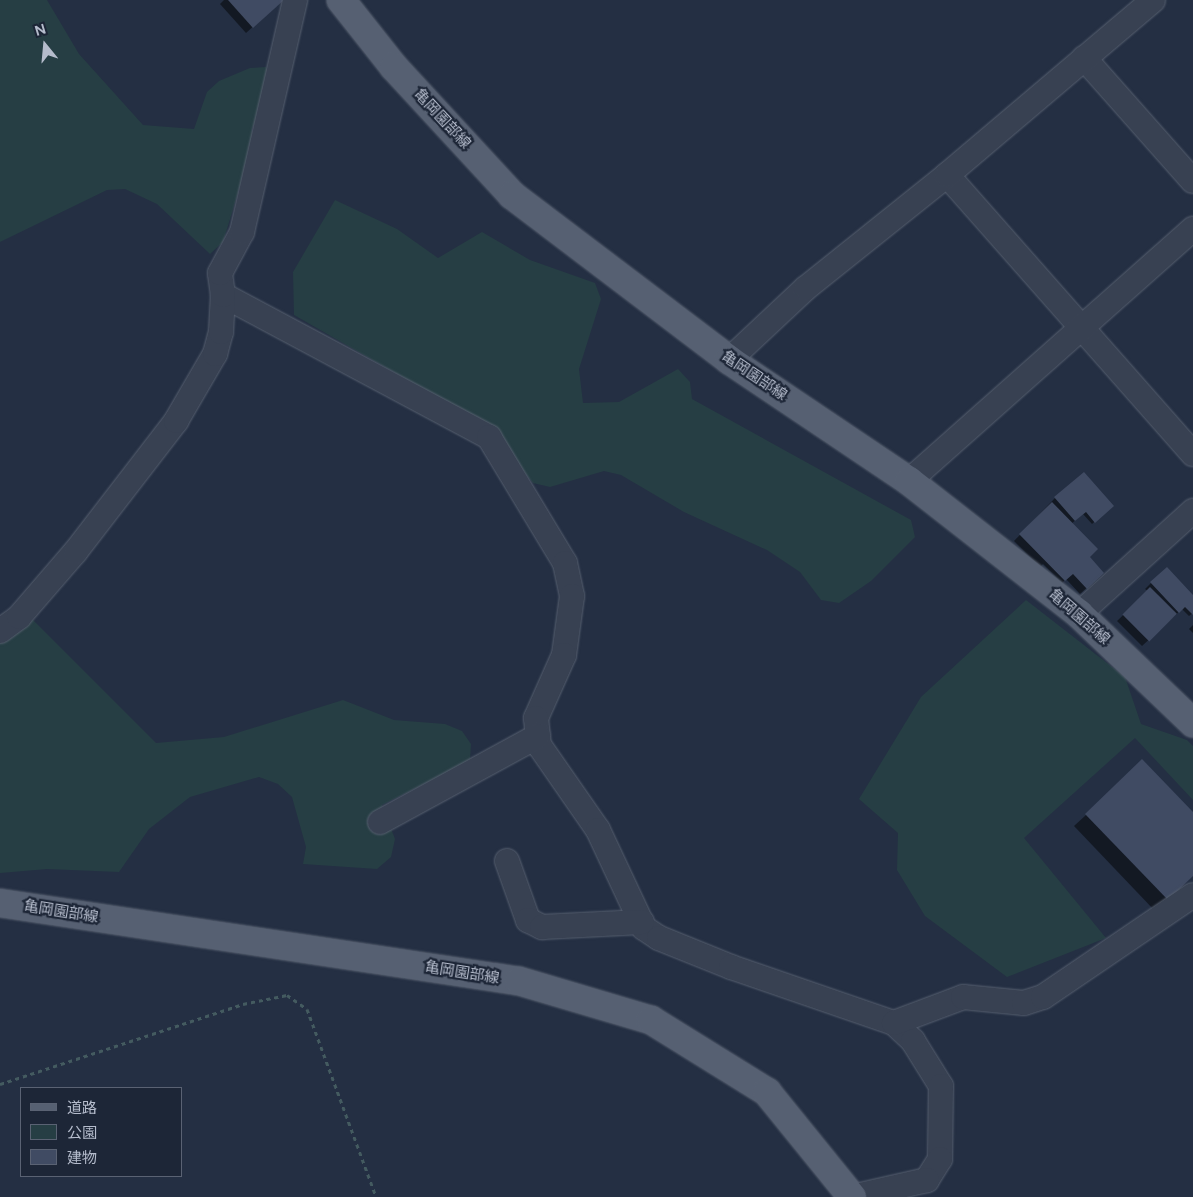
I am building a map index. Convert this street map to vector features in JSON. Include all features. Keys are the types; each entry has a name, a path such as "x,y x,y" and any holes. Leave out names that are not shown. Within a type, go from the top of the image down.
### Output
{"main road":[{"name":"亀岡園部線","path":"341,0 394,67 512,195 729,360 909,481 1078,614 1193,723"},
{"name":"亀岡園部線","path":"0,903 519,981 651,1020 767,1092 852,1197"}],"street":[{"path":"0,631 20,617 76,551 176,421 216,354 221,332 223,295 220,273 242,232 295,0"},
{"path":"729,360 806,288 947,175 1152,0"},
{"path":"1084,58 1193,181"},
{"path":"947,175 1193,454"},
{"path":"909,481 1080,327 1193,229"},
{"path":"223,295 489,437 565,564 572,596 564,655 536,718 539,745 598,830 642,922 659,938 894,1023 913,1042 941,1086 940,1159 927,1180 852,1197"},
{"path":"1078,614 1193,511"},
{"path":"380,822 538,736"},
{"path":"507,861 528,920 542,927 642,922"},
{"path":"894,1023 963,997 1024,1003 1043,996 1193,895"}],"path":[{"path":"0,1084 243,1004 287,995 307,1009 376,1197"}],"green space":[{"path":"0,0 47,0 79,54 143,125 194,129 207,92 219,81 250,68 266,67 273,82 252,129 252,147 223,242 210,254 157,204 125,189 107,190 0,242"},
{"path":"335,200 397,229 438,258 482,232 530,260 595,283 601,299 579,369 583,403 619,402 678,369 690,382 692,399 911,520 915,537 871,581 839,603 821,600 800,572 767,550 684,512 621,475 604,471 550,487 533,483 481,422 294,315 293,272"},
{"path":"1026,600 1125,677 1141,724 1187,740 1193,746 1193,800 1135,738 1024,838 1106,938 1007,977 925,916 897,870 898,833 859,799 921,697"},
{"path":"30,617 156,743 224,737 343,700 394,720 445,724 462,731 471,744 470,761 382,805 395,839 391,857 377,869 303,864 306,847 292,797 278,784 259,777 190,797 149,829 119,872 47,869 0,873 0,639"}],"building":[{"path":"228,0 284,0 253,28"},
{"path":"1084,472 1114,506 1095,523 1086,512 1075,521 1054,497"},
{"path":"1052,502 1098,549 1090,557 1104,573 1087,589 1073,574 1065,581 1019,534"},
{"path":"1167,567 1193,595 1193,615 1185,607 1179,613 1150,582"},
{"path":"1150,587 1177,614 1149,641 1122,615"},
{"path":"1142,759 1193,812 1193,876 1168,900 1085,814"}]}
